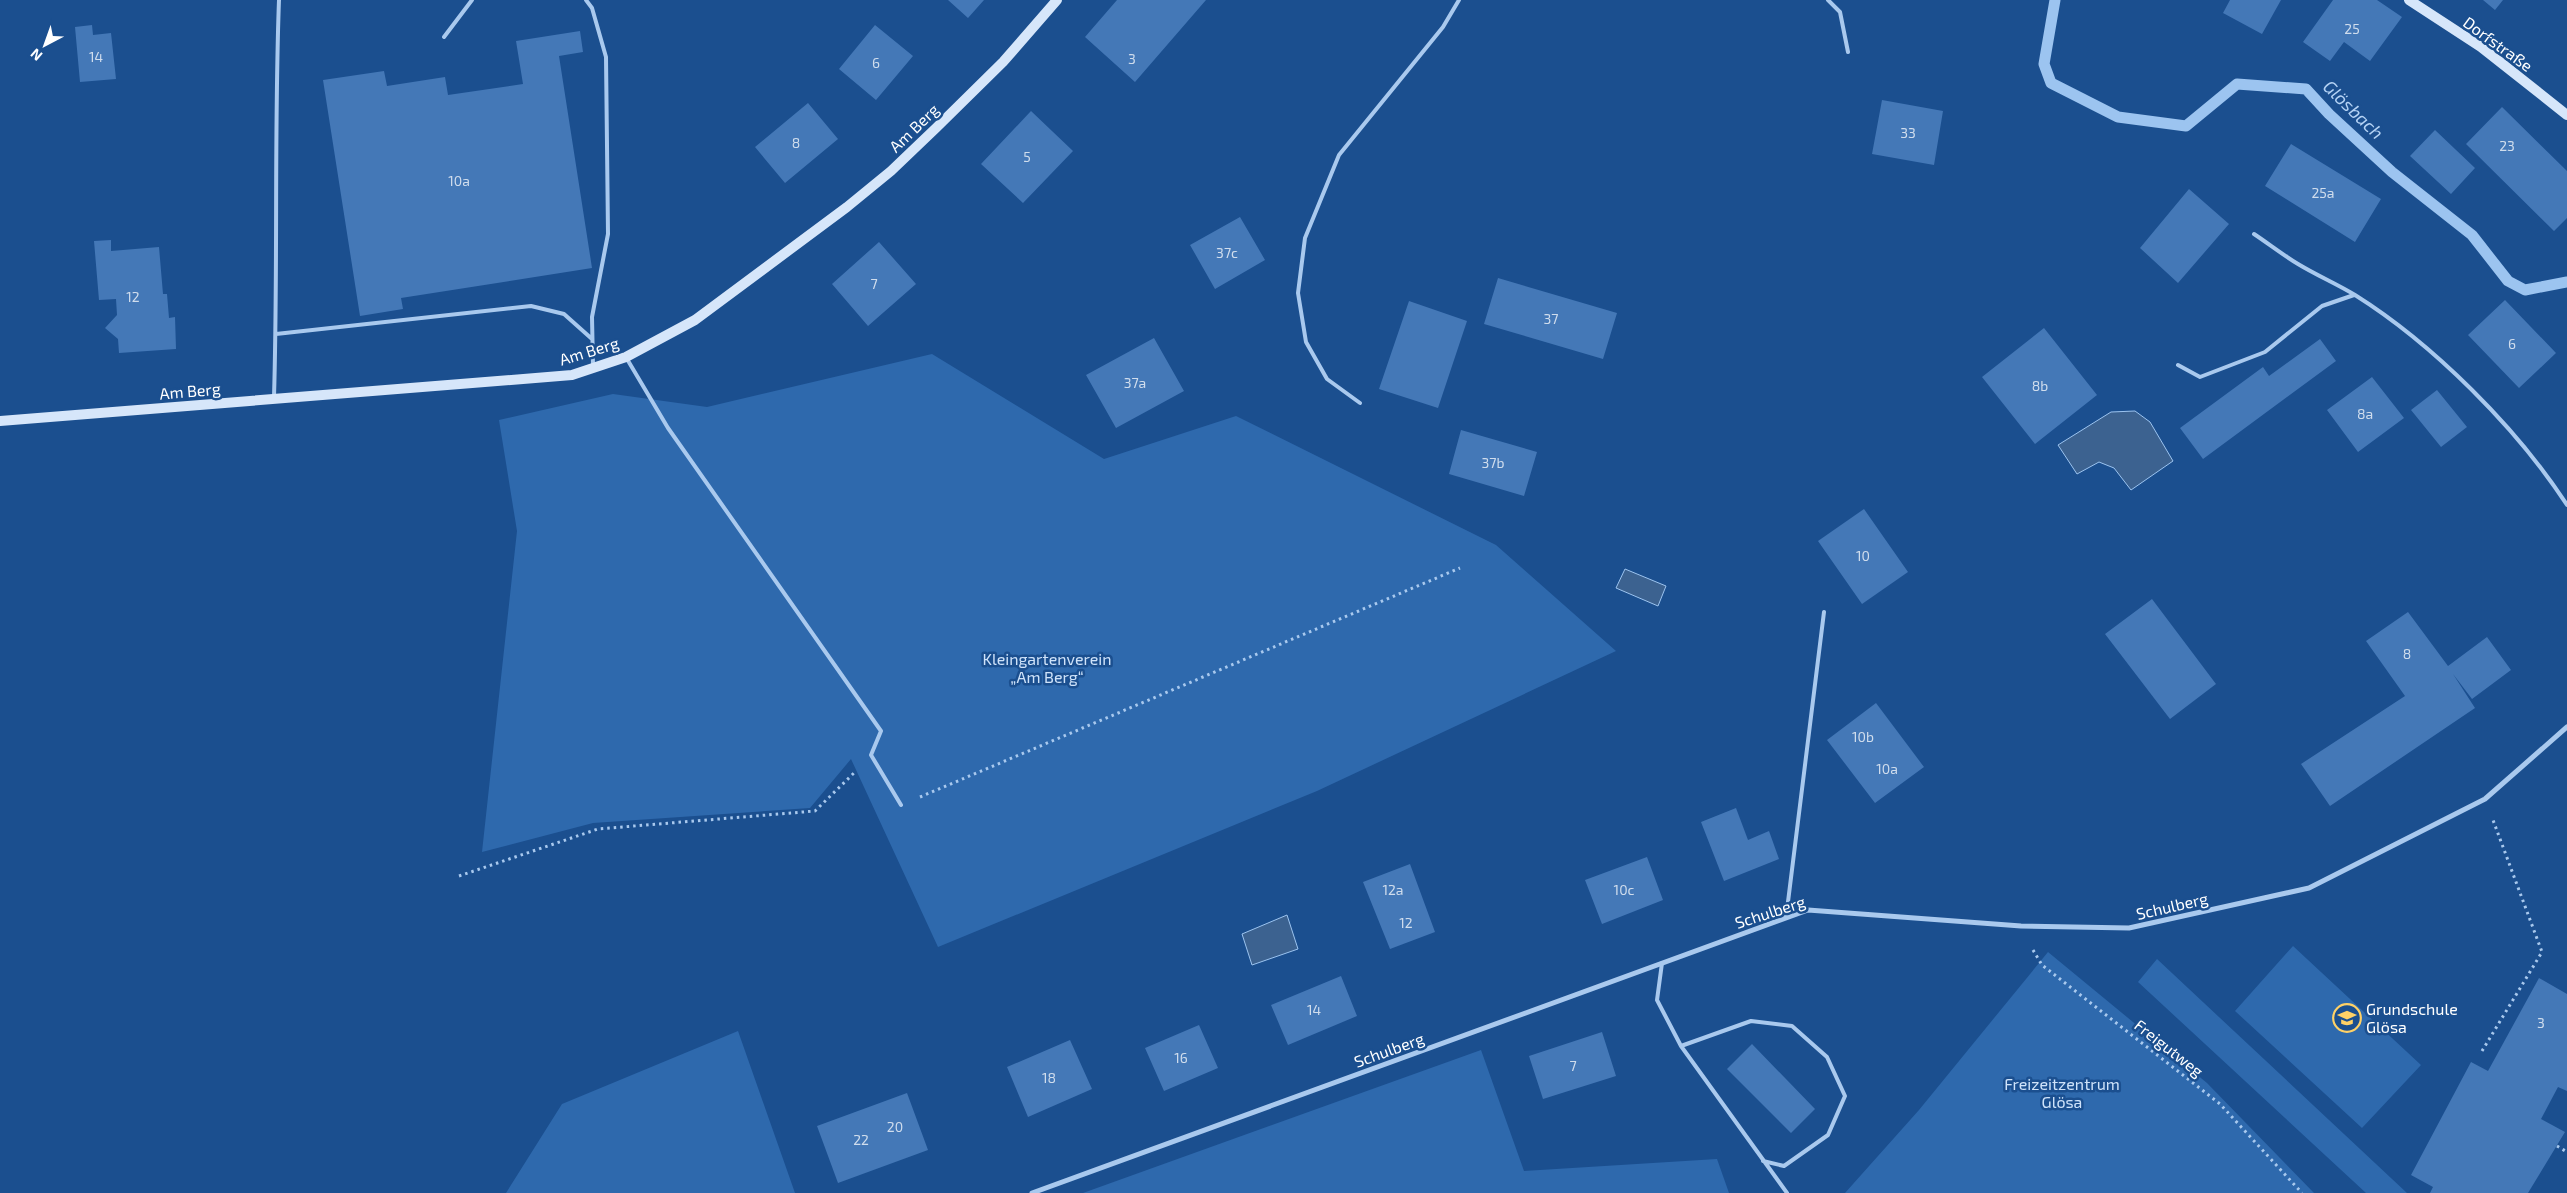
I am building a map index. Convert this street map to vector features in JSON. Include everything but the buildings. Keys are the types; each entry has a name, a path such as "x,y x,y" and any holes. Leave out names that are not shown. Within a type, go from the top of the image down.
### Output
{"street":[{"name":"Am Berg","path":"0,421 572,375 626,357 694,320 760,273 869,189 904,159 1002,62 1057,0"},
{"name":"Dorfstraße","path":"2409,0 2481,48 2567,115"},
{"name":"Schulberg","path":"1032,1193 1808,910 2020,926 2129,928 2309,888 2485,799 2567,727"}],"lane":[{"path":"274,399 279,0"},
{"path":"444,37 472,0"},
{"path":"586,0 592,8 606,57 608,234 592,317 593,368"},
{"path":"1360,403 1327,379 1306,342 1298,293 1305,238 1339,155 1443,27 1459,0"},
{"path":"1828,0 1840,12 1848,52"},
{"path":"2254,234 2297,264 2354,295 2393,322 2467,385 2546,472 2567,505"},
{"path":"2178,365 2200,377 2265,352 2322,306 2354,295"},
{"path":"276,334 531,306 564,314 592,340"},
{"path":"626,357 668,428 881,731 871,755 901,804"},
{"path":"1786,918 1794,871 1824,612"},
{"path":"1662,963 1657,1000 1681,1046 1786,1193"},
{"path":"1681,1046 1751,1021 1792,1026 1828,1057 1845,1096 1828,1135 1784,1166 1763,1161"}],"path":[{"path":"901,804 1460,568"},
{"path":"460,876 598,829 815,811 871,755"},
{"path":"2482,1051 2542,952 2485,799"},
{"name":"Freigutweg","path":"2020,926 2042,966 2220,1104 2302,1193"},
{"path":"2557,1146 2567,1152"}],"green space":[{"name":"Kleingartenverein „Am Berg“","path":"932,354 1104,459 1236,416 1496,545 1616,651 1317,791 938,947 851,759 810,808 593,823 482,852 517,531 499,420 613,394 707,407"},
{"path":"2293,946 2421,1065 2362,1128 2235,1011"},
{"name":"Freizeitzentrum Glösa","path":"2048,952 2207,1083 2314,1193 1845,1193 1919,1110"},
{"path":"2157,959 2407,1193 2366,1193 2138,982"},
{"path":"738,1031 795,1193 506,1193 562,1104"},
{"path":"1481,1050 1524,1171 1717,1159 1729,1193 1083,1193"}],"shaded area":[{"path":"2135,411 2150,422 2173,461 2131,490 2114,468 2099,462 2077,474 2058,445 2111,412"},
{"path":"1625,569 1666,586 1658,606 1616,588"},
{"path":"1287,915 1298,949 1252,965 1242,934"}],"waterway":[{"name":"Glösbach","path":"2055,0 2044,64 2051,83 2118,117 2186,126 2237,84 2306,89 2329,114 2392,172 2472,235 2508,281 2525,290 2567,282"}],"place":[{"name":"Grundschule Glösa","path":"2347,1018"}]}
